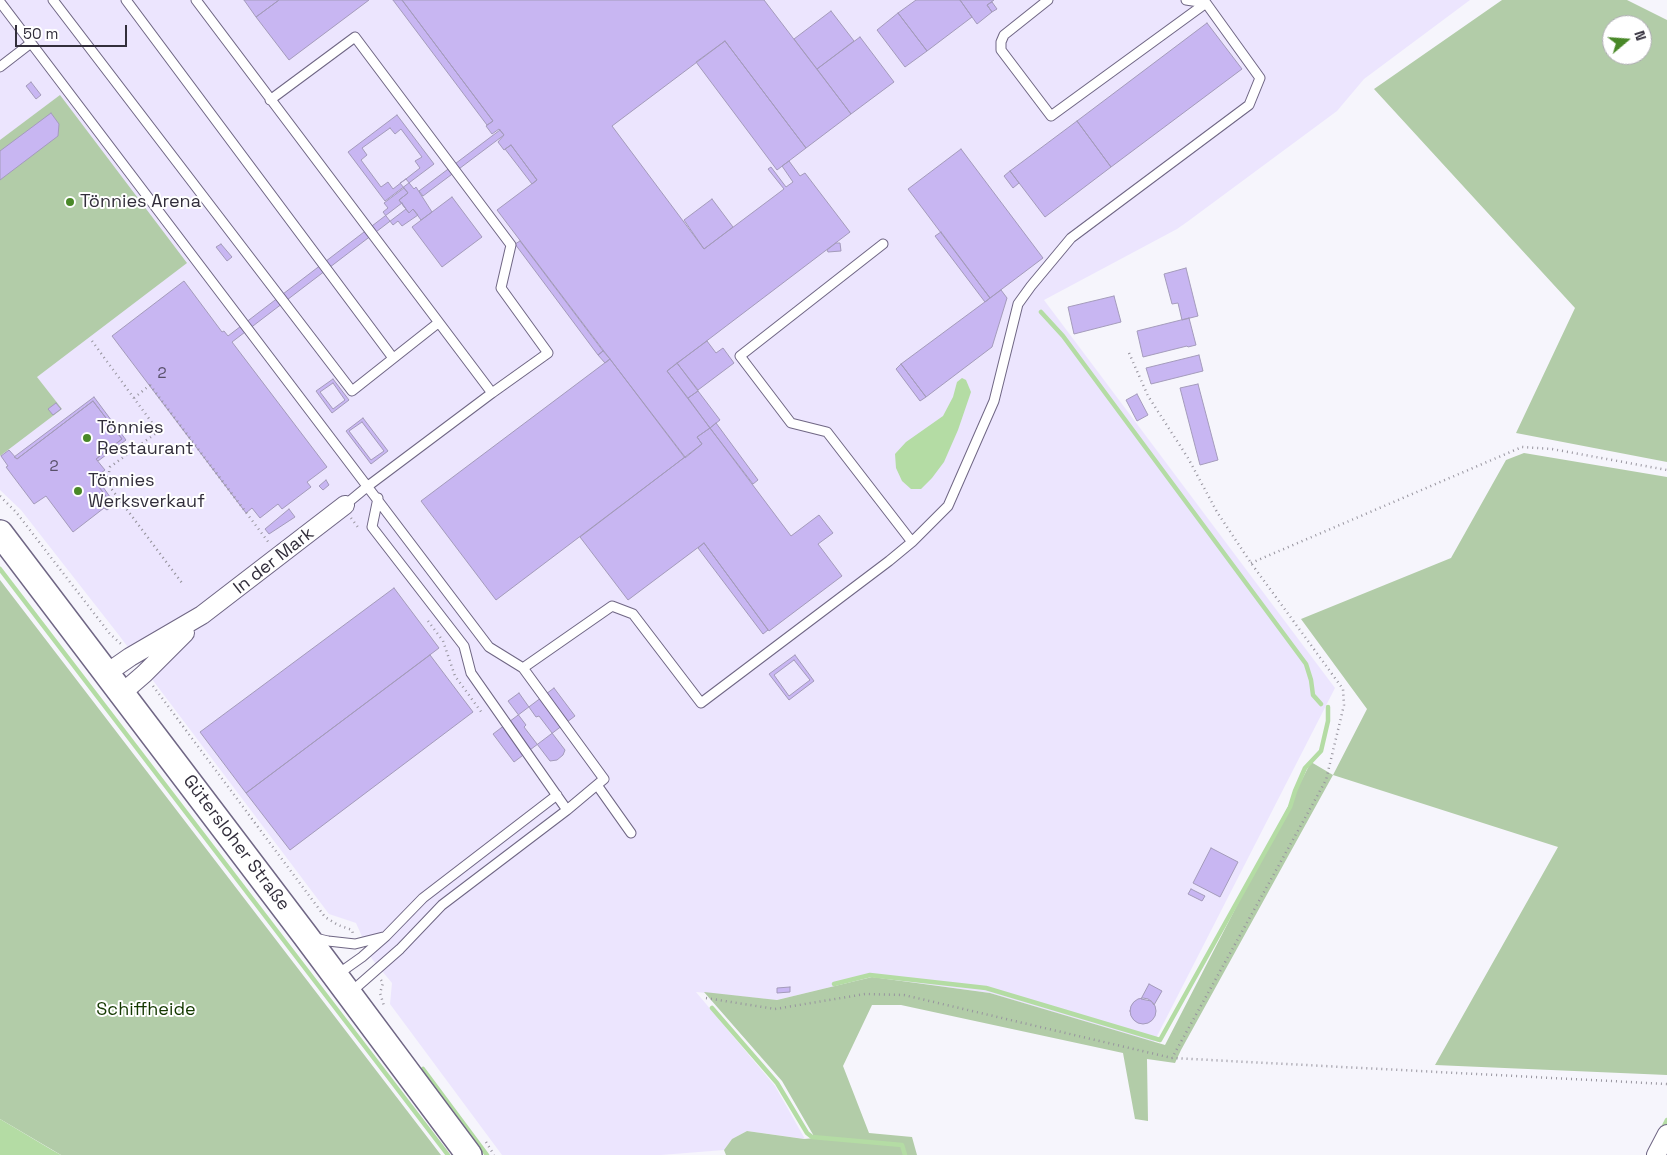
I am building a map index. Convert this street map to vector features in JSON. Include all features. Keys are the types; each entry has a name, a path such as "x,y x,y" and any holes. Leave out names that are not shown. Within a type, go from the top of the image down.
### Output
{"main road":[{"name":"Gütersloher Straße","path":"0,533 305,935 469,1155"}],"street":[{"name":"In der Mark","path":"107,673 130,657 202,615 344,506"},
{"name":"In der Mark","path":"122,693 144,674 202,615"},
{"path":"1656,1155 1667,1134"}],"lane":[{"path":"53,0 352,391 438,323"},
{"path":"126,0 393,358"},
{"path":"196,0 492,393"},
{"path":"1048,0 1004,35 1001,42 1001,50 1051,116 1206,3"},
{"path":"523,668 612,606 633,614 701,703 889,561 912,542 948,506 994,402 1018,304 1031,286 1071,238 1249,105 1260,78 1206,3 1186,0"},
{"path":"0,2 489,646 523,668 601,782 631,833"},
{"path":"270,100 354,37 512,245 501,288 548,352 368,486 344,506"},
{"path":"0,67 31,43"},
{"path":"883,244 740,356 791,423 827,432 912,542"},
{"path":"378,498 372,527 464,646 471,673 567,810"},
{"path":"342,985 400,949 442,905 601,782"},
{"path":"342,985 362,957 386,936 423,898 557,796"},
{"path":"305,935 328,941 355,944 386,936"}],"path":[{"path":"92,341 160,433 110,467 107,483 182,584"},
{"path":"1129,353 1148,396 1188,458 1217,512 1251,564 1343,689 1344,705 1326,780 1172,1058"},
{"path":"134,398 151,385 271,545 265,549"},
{"path":"1251,564 1522,447 1552,450 1667,470"},
{"path":"0,496 16,512 110,634 120,643"},
{"path":"344,506 361,531"},
{"path":"425,617 443,641 455,676 482,713"},
{"path":"157,683 155,689 325,917 338,925 352,930"},
{"path":"706,998 775,1009 865,994 904,995 1172,1058 1667,1084"}],"shaded area":[{"path":"0,0 1470,0 1364,79 1337,111 1187,222 1044,300 1335,688 1154,1042 990,993 872,977 777,1000 696,992 775,1086 805,1139 747,1131 732,1139 724,1150 661,1155 502,1155 390,1004 392,983 372,959 356,923 329,914 118,634 21,510 0,490"},
{"path":"962,378 966,380 971,392 958,430 944,462 921,489 911,489 902,481 896,468 895,454 906,442 943,416 953,397 957,382"},
{"path":"0,1119 52,1150 61,1155 0,1155"}],"green space":[{"path":"1502,0 1627,0 1667,20 1667,462 1516,433 1575,308 1374,89"},
{"name":"Tönnies Arena","path":"60,95 187,263 37,377 62,409 0,456 0,140"},
{"path":"1524,453 1667,477 1667,1075 1435,1065 1558,847 1333,775 1367,709 1301,619 1451,558 1506,460"},
{"name":"Schiffheide","path":"0,580 441,1155 61,1155 0,1119"},
{"path":"1311,762 1333,775 1175,1063 1147,1059 1148,1121 1135,1119 1123,1053 901,1005 872,1005 843,1066 869,1133 912,1137 917,1155 726,1155 724,1150 732,1139 747,1131 804,1139 815,1138 782,1081 704,992 777,1000 872,977 990,993 1165,1045"}],"building":[{"path":"244,0 279,0 256,17"},
{"path":"279,0 369,0 289,60 256,17"},
{"path":"393,0 402,0 493,121 487,125"},
{"path":"402,0 764,0 851,114 806,148 725,41 612,126 704,249 784,189 768,169 771,167 786,187 793,182 782,166 789,161 800,176 805,173 850,232 667,371 710,428 697,437 702,444 685,458 497,210 537,180 511,145 504,150 498,142 504,135 499,129 492,134 486,126 493,121"},
{"path":"916,0 960,0 972,17 927,51 898,13"},
{"path":"960,0 994,0 987,5 992,12 977,24"},
{"path":"992,2 997,9 992,12 987,5"},
{"path":"831,11 854,41 817,69 794,39"},
{"path":"898,13 927,51 905,67 877,30"},
{"path":"1207,23 1242,69 1111,167 1077,121"},
{"path":"860,37 894,82 851,114 817,69"},
{"path":"725,41 806,148 777,170 696,62"},
{"path":"31,82 41,95 36,99 26,86"},
{"path":"51,113 59,124 58,136 0,180 0,151"},
{"path":"397,115 434,164 385,201 348,152"},
{"path":"1077,121 1111,167 1045,217 1010,171"},
{"path":"390,128 395,134 401,129 422,157 415,161 420,168 393,189 388,182 381,187 361,160 367,155 362,148"},
{"path":"500,130 504,135 423,196 419,191"},
{"path":"511,145 537,180 532,184 505,149"},
{"path":"961,149 1043,258 990,298 908,189"},
{"path":"1010,171 1019,183 1013,188 1004,176"},
{"path":"406,179 414,189 416,187 432,212 421,220 413,209 409,213 399,200 408,193 400,183"},
{"path":"404,188 408,193 399,200 409,213 413,209 418,215 402,226 398,221 393,225 383,212 388,208 384,203"},
{"path":"452,197 482,237 442,267 412,227"},
{"path":"712,199 733,227 704,249 684,220"},
{"path":"402,203 406,209 232,342 327,467 307,482 311,487 282,509 278,504 260,518 252,508 246,513 112,336 184,281 222,332 224,331 228,336"},
{"path":"941,232 990,298 985,302 935,236"},
{"path":"520,241 603,351 598,355 515,244"},
{"path":"836,243 840,243 841,251 828,252 827,250"},
{"path":"221,244 232,257 227,261 216,247"},
{"path":"1186,268 1198,316 1182,320 1178,303 1172,304 1164,274"},
{"path":"1001,290 1007,298 992,347 926,397 901,364"},
{"path":"1114,296 1121,322 1074,334 1068,307"},
{"path":"1189,318 1196,345 1143,357 1137,331"},
{"path":"707,341 716,353 723,348 734,363 698,390 677,363"},
{"path":"603,351 610,359 605,363 598,355"},
{"path":"1199,355 1203,371 1151,384 1146,368"},
{"path":"610,359 685,457 496,600 421,501"},
{"path":"677,363 698,391 688,398 667,371"},
{"path":"901,364 926,397 920,401 896,369"},
{"path":"333,379 349,400 332,413 316,391"},
{"path":"333,383 345,400 333,409 320,392"},
{"path":"1198,384 1218,460 1200,465 1180,388"},
{"path":"698,391 720,420 710,428 688,398"},
{"path":"1137,394 1148,415 1137,421 1126,400"},
{"path":"94,397 126,440 98,461 96,459 122,439 93,401 17,459 14,457"},
{"path":"93,401 122,439 96,459 105,470 93,479 111,503 105,508 107,510 104,508 73,532 46,496 34,504 6,467 8,466 1,456 9,450 17,459"},
{"path":"56,403 61,409 53,415 48,409"},
{"path":"363,418 388,451 371,464 346,431"},
{"path":"362,422 384,451 371,460 349,431"},
{"path":"716,423 758,480 753,484 710,428"},
{"path":"710,428 791,536 819,515 833,533 818,544 842,576 769,631 704,543 628,600 580,537 702,444 697,437"},
{"path":"96,477 115,504 107,510 105,508 111,503 93,479"},
{"path":"326,480 329,485 323,490 319,486"},
{"path":"289,509 295,517 269,534 265,529"},
{"path":"704,543 768,630 763,634 698,548"},
{"path":"394,588 439,648 246,793 200,732"},
{"path":"430,655 473,712 290,850 246,793"},
{"path":"795,655 814,681 789,700 769,674"},
{"path":"794,660 810,680 789,696 774,675"},
{"path":"554,688 575,716 514,762 493,734"},
{"path":"519,693 536,717 539,716 565,750 563,755 557,760 550,761 524,727 526,725 508,701"},
{"path":"1211,848 1238,862 1220,897 1193,883"},
{"path":"1191,889 1205,896 1202,901 1188,894"},
{"path":"1149,984 1162,991 1154,1005 1151,1001 1141,999"},
{"path":"790,987 790,992 777,993 777,988"},
{"path":"1143,998 1152,1002 1156,1011 1152,1020 1143,1024 1134,1020 1130,1011 1134,1002"}],"waterway":[{"path":"1041,312 1063,336 1306,664 1313,695 1321,704"},
{"path":"0,569 448,1155"},
{"path":"834,984 870,975 986,988 1160,1040 1290,807 1305,768 1321,751 1328,721 1328,707"},
{"path":"712,1008 777,1083 807,1133 812,1137 902,1145 905,1155"},
{"path":"423,1069 487,1155"},
{"path":"1662,1130 1667,1120"}],"place":[{"name":"Tönnies Arena","path":"70,202"},
{"name":"Tönnies Restaurant","path":"87,438"},
{"name":"Tönnies Werksverkauf","path":"78,491"}]}
